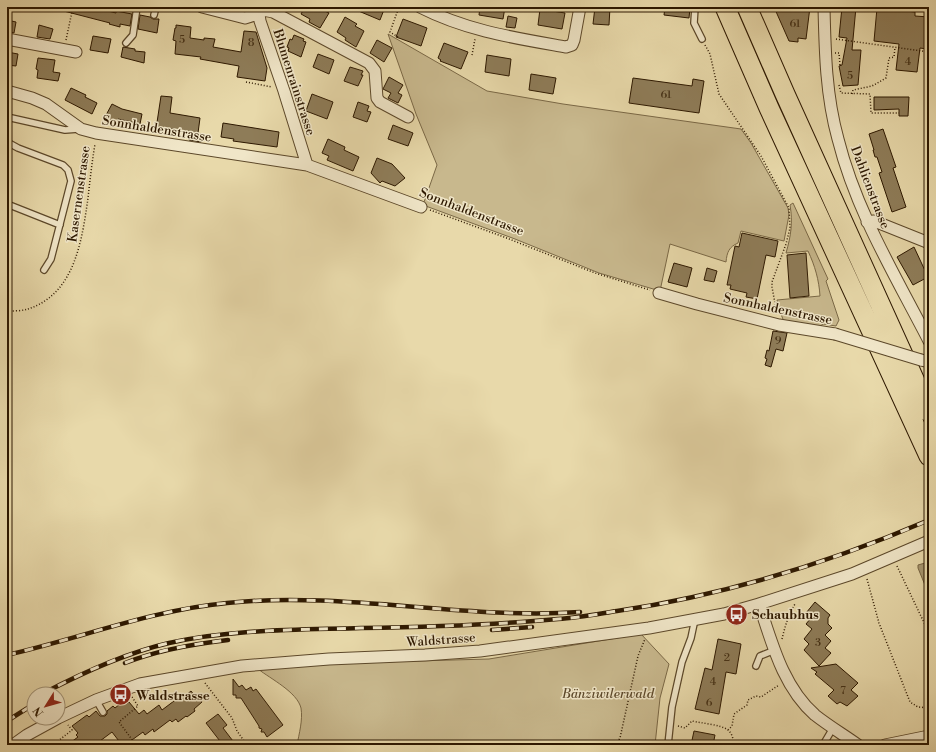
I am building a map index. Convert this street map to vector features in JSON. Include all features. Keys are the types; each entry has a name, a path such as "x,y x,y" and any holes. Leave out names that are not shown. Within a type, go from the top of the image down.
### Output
{"highway":[{"path":"727,12 769,108 929,456"},
{"path":"749,12 784,94 929,412"}],"street":[{"path":"202,7 245,18 258,10 273,12 370,63 375,71 377,98 380,102 408,117"},
{"path":"420,7 442,18 477,29 500,35 566,47 572,45 574,40 580,7"},
{"name":"Dahlienstrasse","path":"824,7 828,93 837,139 848,176 867,222 929,341"},
{"name":"Blumenrainstrasse","path":"258,10 307,165"},
{"path":"7,39 76,52"},
{"name":"Sonnhaldenstrasse","path":"7,91 32,98 46,104 81,129 96,133 307,165 421,207"},
{"path":"867,222 874,221 929,243"},
{"name":"Sonnhaldenstrasse","path":"659,293 695,304 779,325 834,334 925,361"},
{"path":"858,745 815,715 801,700 787,680 778,647 759,604 852,574 929,541"},
{"name":"Waldstrasse","path":"66,714 96,700 140,684 242,666 329,659 480,651 649,628 724,614 759,604"},
{"name":"Waldstrasse","path":"13,745 43,726"},
{"path":"885,745 929,736"}],"lane":[{"path":"126,43 133,35 137,7"},
{"path":"154,15 156,7"},
{"path":"696,7 694,23 702,39"},
{"path":"7,117 65,130 81,129"},
{"path":"7,142 18,148 63,165 68,170 71,181 51,259 44,270"},
{"path":"7,204 60,226"},
{"path":"668,745 672,707 682,662 691,638 695,619"},
{"path":"756,666 760,656 778,647"},
{"path":"96,700 103,712"},
{"path":"823,745 833,728"}],"path":[{"path":"64,50 74,7"},
{"path":"398,36 390,32 399,7"},
{"path":"472,55 477,29"},
{"path":"825,37 929,52"},
{"path":"702,39 710,54 719,94 761,156 790,208 789,234 772,282 779,325"},
{"path":"852,94 853,90 872,86 886,78 889,58 894,57 895,47"},
{"path":"825,54 838,53 840,65"},
{"path":"838,80 841,93 870,94 871,113 899,113"},
{"path":"246,82 278,88 283,87"},
{"name":"Kasernenstrasse","path":"7,312 27,310 44,302 56,292 69,275 79,251 83,231 96,133"},
{"name":"Sonnhaldenstrasse","path":"421,207 504,237 594,274 659,293"},
{"path":"895,562 929,632"},
{"path":"866,573 879,623 892,660 910,702 918,707 929,708"},
{"path":"778,647 789,615 798,600"},
{"path":"616,745 620,738 638,656 649,628"},
{"path":"205,682 232,718 237,731 247,745"},
{"path":"728,730 732,726 734,714 747,705 748,700 756,696 761,696 782,683"},
{"path":"129,688 138,706 119,722 136,745"},
{"path":"670,724 684,728 692,722 724,728 728,730 733,740 733,745"},
{"path":"53,745 72,730 68,725"}],"green space":[{"path":"388,34 487,91 563,104 741,129 751,143 788,208 789,215 784,241 741,231 738,243 732,246 729,250 726,262 670,244 660,291 599,273 515,239 423,205 437,165 416,114"},
{"path":"793,203 828,279 826,281 839,320 836,326 823,324 819,327 784,322 781,314 777,300 820,296 819,284 813,262 808,251 786,253 791,229 790,205"},
{"name":"Bänziwilerwald","path":"641,634 669,664 660,698 655,745 297,745 302,717 299,702 283,686 258,669 305,664 489,659"}],"shaded area":[{"path":"925,563 929,565 929,595 918,568 918,565"}],"building":[{"path":"56,7 100,7 100,9 116,13 116,11 132,14 130,26 120,24 120,27 56,9"},
{"path":"305,7 317,7 329,13 320,28 309,22 310,19 301,14"},
{"path":"349,7 385,7 380,20"},
{"path":"480,7 505,7 503,19 479,15"},
{"path":"595,7 610,7 609,25 593,24"},
{"path":"665,7 690,8 689,18 664,15"},
{"path":"774,7 810,7 806,39 798,38 798,42 789,41"},
{"path":"842,7 856,7 852,50 861,50 858,85 843,86 839,66 842,65 847,38 839,37"},
{"path":"877,8 915,12 915,16 929,17 927,49 920,48 917,72 896,70 899,44 874,41"},
{"path":"540,9 565,13 562,29 538,25"},
{"path":"140,15 153,19 159,19 157,33 138,29"},
{"path":"508,16 517,18 515,28 506,27"},
{"path":"345,17 357,24 355,26 364,31 356,47 345,40 346,38 337,32"},
{"path":"403,19 427,28 421,46 396,37"},
{"path":"7,20 16,22 14,33 7,31"},
{"path":"39,25 53,29 50,39 37,37"},
{"path":"176,25 191,27 190,38 204,40 204,38 215,39 213,47 241,52 244,31 256,32 267,68 265,81 237,77 239,66 200,59 201,57 175,54 176,41 173,40"},
{"path":"294,35 304,39 303,41 306,42 301,57 288,51 289,48 287,47 290,39 292,40"},
{"path":"93,36 111,39 108,53 90,50"},
{"path":"377,40 392,48 384,62 370,53"},
{"path":"444,43 468,52 461,69 440,61 441,60 438,58"},
{"path":"123,47 135,49 135,51 145,52 144,63 121,57"},
{"path":"7,52 18,54 16,66 7,65"},
{"path":"318,54 334,60 329,74 313,67"},
{"path":"487,55 511,59 509,76 485,72"},
{"path":"38,58 55,60 53,72 60,73 58,81 37,78 38,70 36,69"},
{"path":"350,67 363,71 361,75 363,75 358,86 344,81"},
{"path":"531,74 556,78 553,94 529,90"},
{"path":"389,77 403,85 398,93 402,95 398,103 388,98 391,93 383,89"},
{"path":"633,78 692,86 693,79 704,81 699,113 629,103"},
{"path":"71,88 86,95 85,97 97,103 92,114 65,100"},
{"path":"312,94 333,102 327,119 306,111"},
{"path":"161,96 172,97 170,113 200,118 198,133 202,134 201,142 189,140 190,132 167,128 167,130 156,129"},
{"path":"874,97 909,97 908,116 899,116 899,109 874,110"},
{"path":"358,102 369,106 367,111 371,112 367,122 353,117"},
{"path":"112,104 122,109 142,114 140,124 118,119 116,122 105,117"},
{"path":"223,123 279,132 277,147 233,141 234,139 221,137"},
{"path":"393,125 413,133 408,146 388,139"},
{"path":"883,129 896,167 893,168 906,207 892,212 879,173 882,172 877,157 875,157 869,134"},
{"path":"328,139 345,147 344,150 359,157 353,171 327,160 329,156 322,153"},
{"path":"377,158 392,164 405,178 395,186 382,181 380,183 371,173"},
{"path":"742,233 778,241 775,257 766,255 757,299 746,297 747,293 730,289 731,285 727,285 735,246 739,247"},
{"path":"914,247 928,277 913,285 897,257"},
{"path":"806,253 809,296 790,298 787,255"},
{"path":"674,263 692,268 687,287 668,282"},
{"path":"707,268 717,271 714,282 704,280"},
{"path":"773,331 787,333 783,351 776,349 771,367 765,365 767,359 765,358 767,350 769,351"},
{"path":"815,602 830,615 828,618 828,624 832,628 825,635 831,641 825,648 831,653 819,666 804,650 809,644 804,639 812,629 806,624 811,618 806,613"},
{"path":"718,639 741,644 736,674 726,672 719,714 695,709 705,668 712,670"},
{"path":"836,664 858,683 851,690 858,696 847,706 840,702 837,704 828,696 834,690 815,674 817,672 811,668"},
{"path":"233,679 239,687 242,685 246,690 251,687 253,691 256,689 283,725 267,737 264,732 261,732 262,729 259,728 241,698 236,698 236,695 233,695"},
{"path":"191,691 202,702 194,709 195,711 178,722 176,719 172,722 170,720 154,732 153,729 145,735 143,732 125,745 122,745 112,732 97,745 67,745 78,737 76,735 78,733 72,726 87,715 89,717 96,711 100,716 105,716 107,711 113,706 115,708 120,704 121,705 125,702 126,704 129,702 139,714 144,710 147,714 159,705 162,710 178,698 180,700"},
{"path":"218,714 227,725 223,728 236,745 223,745 206,723"},
{"path":"694,731 715,735 713,745 691,745"}],"railway":[{"path":"59,686 88,671 136,652 193,638 265,631 435,626 534,621 580,617 657,604 737,587 776,576 853,550 929,520"},
{"path":"7,655 144,618 227,603 271,600 315,600 492,612 580,612"},
{"path":"492,630 532,627"},
{"path":"125,663 150,654 176,648 228,640"},
{"path":"7,721 26,709"}],"place":[{"name":"Schaubhus","path":"737,614"},
{"name":"Waldstrasse","path":"121,695"}]}
